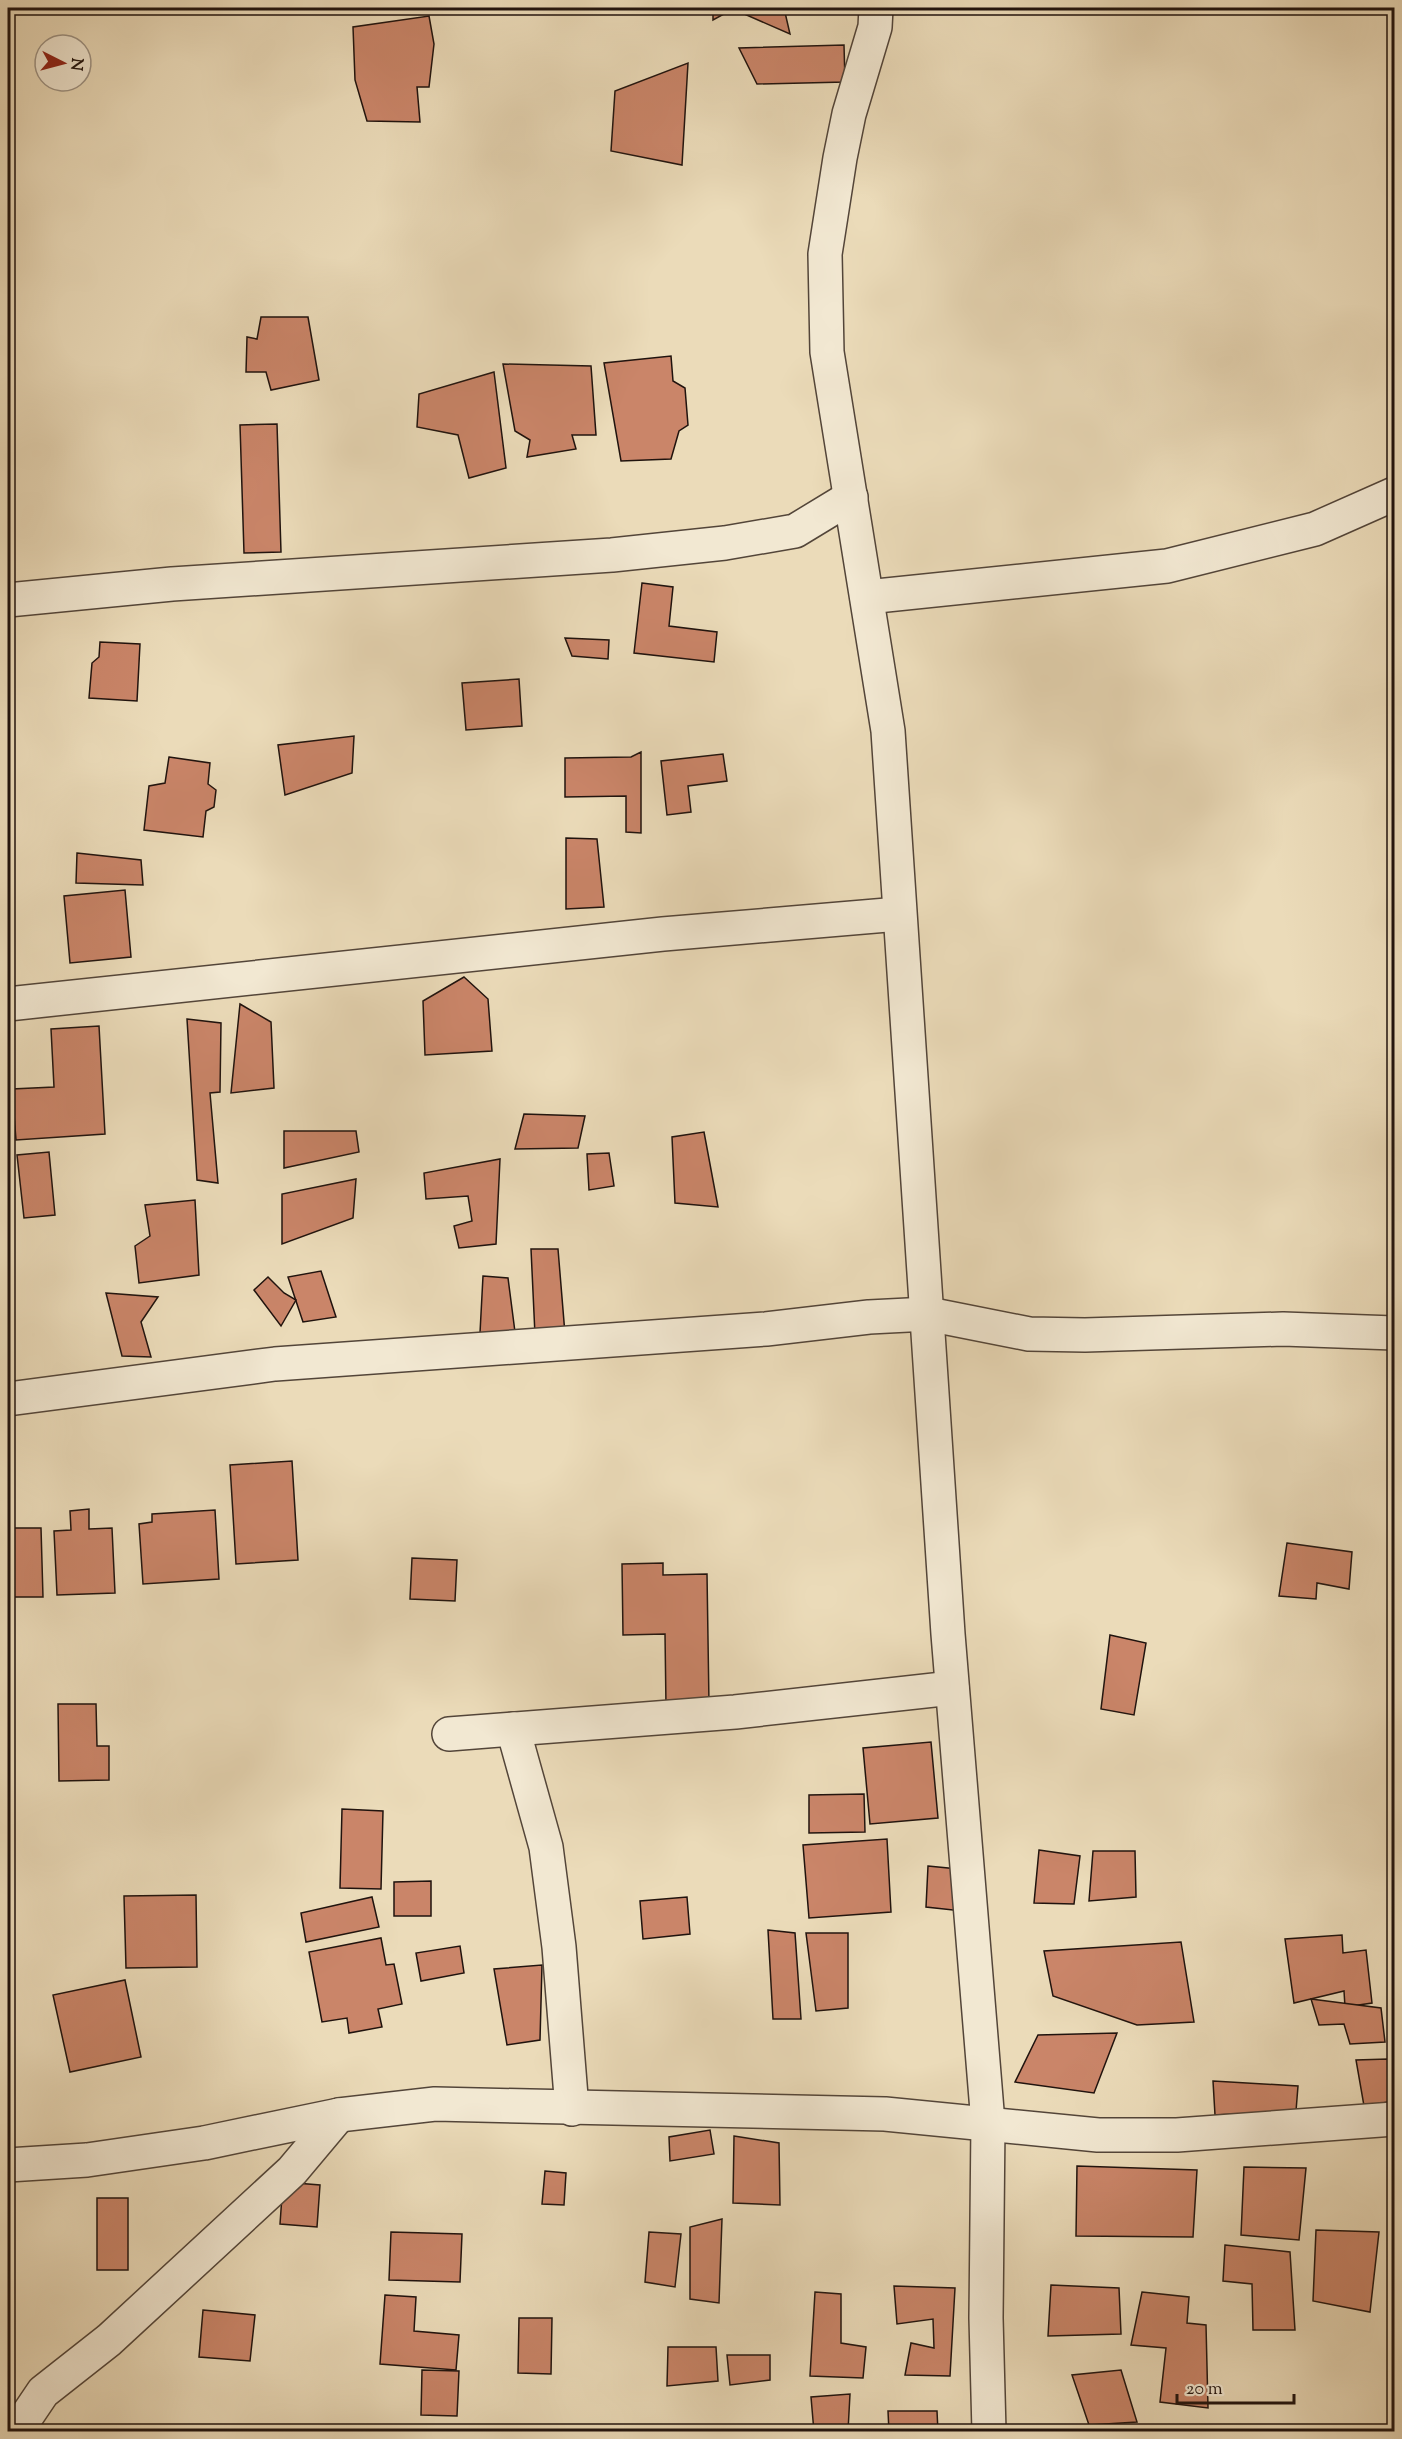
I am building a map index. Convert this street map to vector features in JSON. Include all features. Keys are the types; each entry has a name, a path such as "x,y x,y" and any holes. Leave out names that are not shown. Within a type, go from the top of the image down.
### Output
{"street":[{"path":"876,8 875,27 849,114 825,254 827,352 888,731 952,1688 988,2123 986,2318 988,2432"},
{"path":"867,597 1032,582 1167,566 1315,530 1395,494"},
{"path":"8,600 172,584 612,555 725,543 795,531 851,497"},
{"path":"8,1004 663,934 899,914"},
{"path":"8,1399 275,1364 766,1329 869,1317 928,1314 1029,1334 1085,1335 1283,1329 1395,1333"},
{"path":"449,1734 735,1712 952,1688"},
{"path":"513,1729 546,1847 559,1947 572,2109"},
{"path":"8,2165 87,2160 192,2145 339,2115 435,2104 572,2109 885,2114 1098,2136 1177,2136 1395,2119"},
{"path":"16,2432 43,2392 109,2340 292,2171 339,2115"}],"building":[{"path":"713,8 784,8 790,34 733,9 713,20"},
{"path":"429,16 434,44 429,87 417,87 420,122 367,121 355,80 353,27"},
{"path":"844,45 845,82 757,84 739,48"},
{"path":"688,63 682,165 611,151 615,91"},
{"path":"261,317 308,317 319,380 271,390 266,372 246,372 247,337 257,339"},
{"path":"671,356 673,381 685,388 688,425 679,431 671,459 621,461 604,363"},
{"path":"503,364 591,366 596,435 572,435 576,449 527,457 530,440 515,431"},
{"path":"494,372 506,468 469,478 458,435 417,427 419,394"},
{"path":"277,424 281,552 244,553 240,425"},
{"path":"642,583 673,587 669,626 717,632 714,662 634,653"},
{"path":"565,638 609,640 608,659 572,656"},
{"path":"100,642 140,644 137,701 89,698 92,663 99,657"},
{"path":"519,679 522,726 466,730 462,683"},
{"path":"354,736 352,773 285,795 278,745"},
{"path":"641,752 641,833 626,832 626,796 565,797 565,758 631,757"},
{"path":"723,754 727,781 688,786 691,812 667,815 661,761"},
{"path":"169,757 210,763 208,784 216,790 214,807 206,811 203,837 144,830 149,786 165,783"},
{"path":"566,838 597,839 604,907 566,909"},
{"path":"77,853 141,860 143,885 76,883"},
{"path":"125,890 131,957 70,963 64,896"},
{"path":"464,977 488,999 492,1051 425,1055 423,1001"},
{"path":"240,1004 271,1022 274,1088 231,1093"},
{"path":"187,1019 221,1023 220,1092 210,1093 218,1183 197,1180"},
{"path":"99,1026 105,1134 16,1140 12,1089 54,1087 51,1029"},
{"path":"524,1114 585,1116 578,1148 515,1149"},
{"path":"284,1131 356,1131 359,1152 284,1168"},
{"path":"704,1132 718,1207 675,1203 672,1137"},
{"path":"49,1152 55,1215 24,1218 17,1155"},
{"path":"609,1153 614,1186 589,1190 587,1154"},
{"path":"500,1159 496,1244 459,1248 454,1226 472,1221 468,1196 426,1199 424,1173"},
{"path":"356,1179 353,1218 282,1244 282,1194"},
{"path":"195,1200 199,1275 139,1283 135,1246 150,1236 145,1205"},
{"path":"531,1249 558,1249 565,1334 535,1335"},
{"path":"321,1271 336,1317 303,1322 288,1277"},
{"path":"483,1276 508,1278 515,1332 480,1333"},
{"path":"268,1277 284,1293 296,1300 281,1326 254,1290"},
{"path":"106,1293 158,1297 141,1322 151,1357 122,1356"},
{"path":"292,1461 298,1560 236,1564 230,1465"},
{"path":"89,1509 89,1529 112,1528 115,1593 57,1595 54,1531 71,1530 70,1511"},
{"path":"215,1510 219,1579 143,1584 139,1524 152,1522 152,1514"},
{"path":"8,1528 41,1528 43,1597 8,1597"},
{"path":"1287,1543 1352,1552 1349,1589 1317,1583 1316,1599 1279,1596"},
{"path":"412,1558 457,1560 455,1601 410,1599"},
{"path":"663,1563 663,1575 707,1574 709,1704 666,1706 665,1634 623,1635 622,1564"},
{"path":"1110,1635 1146,1643 1134,1715 1101,1709"},
{"path":"58,1704 96,1704 97,1746 109,1746 109,1780 59,1781"},
{"path":"931,1742 938,1818 870,1824 863,1748"},
{"path":"864,1794 865,1832 809,1833 809,1795"},
{"path":"342,1809 383,1811 381,1889 340,1888"},
{"path":"887,1839 891,1912 809,1918 803,1845"},
{"path":"1039,1850 1080,1856 1074,1904 1034,1903"},
{"path":"1093,1851 1135,1851 1136,1897 1089,1901"},
{"path":"928,1866 958,1869 962,1911 926,1907"},
{"path":"431,1881 431,1916 394,1916 394,1882"},
{"path":"196,1895 197,1967 126,1968 124,1896"},
{"path":"372,1897 379,1927 306,1942 301,1913"},
{"path":"687,1897 690,1934 643,1939 640,1901"},
{"path":"768,1930 795,1933 801,2019 773,2019"},
{"path":"806,1933 848,1933 848,2008 816,2011"},
{"path":"1342,1935 1343,1953 1366,1950 1372,2003 1345,2007 1344,1991 1294,2003 1285,1939"},
{"path":"381,1938 386,1965 394,1964 402,2004 378,2009 382,2027 349,2033 347,2018 322,2022 309,1952"},
{"path":"1181,1942 1194,2022 1137,2025 1053,1996 1044,1951"},
{"path":"460,1946 464,1973 421,1981 416,1953"},
{"path":"542,1965 540,2040 507,2045 494,1969"},
{"path":"125,1980 141,2057 70,2072 53,1995"},
{"path":"1311,1999 1381,2008 1385,2042 1350,2044 1344,2024 1319,2025"},
{"path":"1117,2033 1094,2093 1015,2082 1038,2035"},
{"path":"1388,2059 1394,2101 1364,2106 1356,2060"},
{"path":"1213,2081 1298,2086 1296,2111 1215,2115"},
{"path":"710,2130 714,2154 670,2161 669,2137"},
{"path":"734,2136 779,2143 780,2205 733,2203"},
{"path":"1077,2166 1197,2170 1193,2237 1076,2236"},
{"path":"1244,2167 1306,2168 1299,2240 1241,2235"},
{"path":"545,2171 566,2173 564,2205 542,2204"},
{"path":"283,2182 320,2185 317,2227 280,2224"},
{"path":"97,2198 128,2198 128,2270 97,2270"},
{"path":"722,2219 719,2303 690,2299 690,2227"},
{"path":"1316,2230 1379,2232 1370,2312 1313,2301"},
{"path":"391,2232 462,2234 460,2282 389,2280"},
{"path":"649,2232 681,2234 675,2287 645,2282"},
{"path":"1225,2245 1290,2252 1295,2330 1253,2330 1252,2284 1223,2281"},
{"path":"1051,2285 1119,2288 1121,2334 1048,2336"},
{"path":"894,2286 955,2288 950,2376 905,2375 911,2343 934,2348 933,2319 897,2324"},
{"path":"815,2292 841,2294 841,2343 866,2347 863,2378 810,2376"},
{"path":"1142,2292 1189,2297 1187,2323 1206,2325 1208,2408 1160,2402 1166,2348 1131,2345"},
{"path":"385,2295 416,2297 414,2331 459,2335 456,2370 380,2364"},
{"path":"203,2310 255,2315 250,2361 199,2357"},
{"path":"519,2318 552,2318 551,2374 518,2373"},
{"path":"668,2347 716,2347 718,2381 667,2386"},
{"path":"727,2355 770,2355 770,2380 730,2385"},
{"path":"422,2370 459,2371 457,2416 421,2415"},
{"path":"1121,2370 1137,2422 1089,2425 1072,2375"},
{"path":"850,2394 848,2431 814,2432 811,2397"},
{"path":"888,2411 937,2411 938,2432 889,2432"}]}
